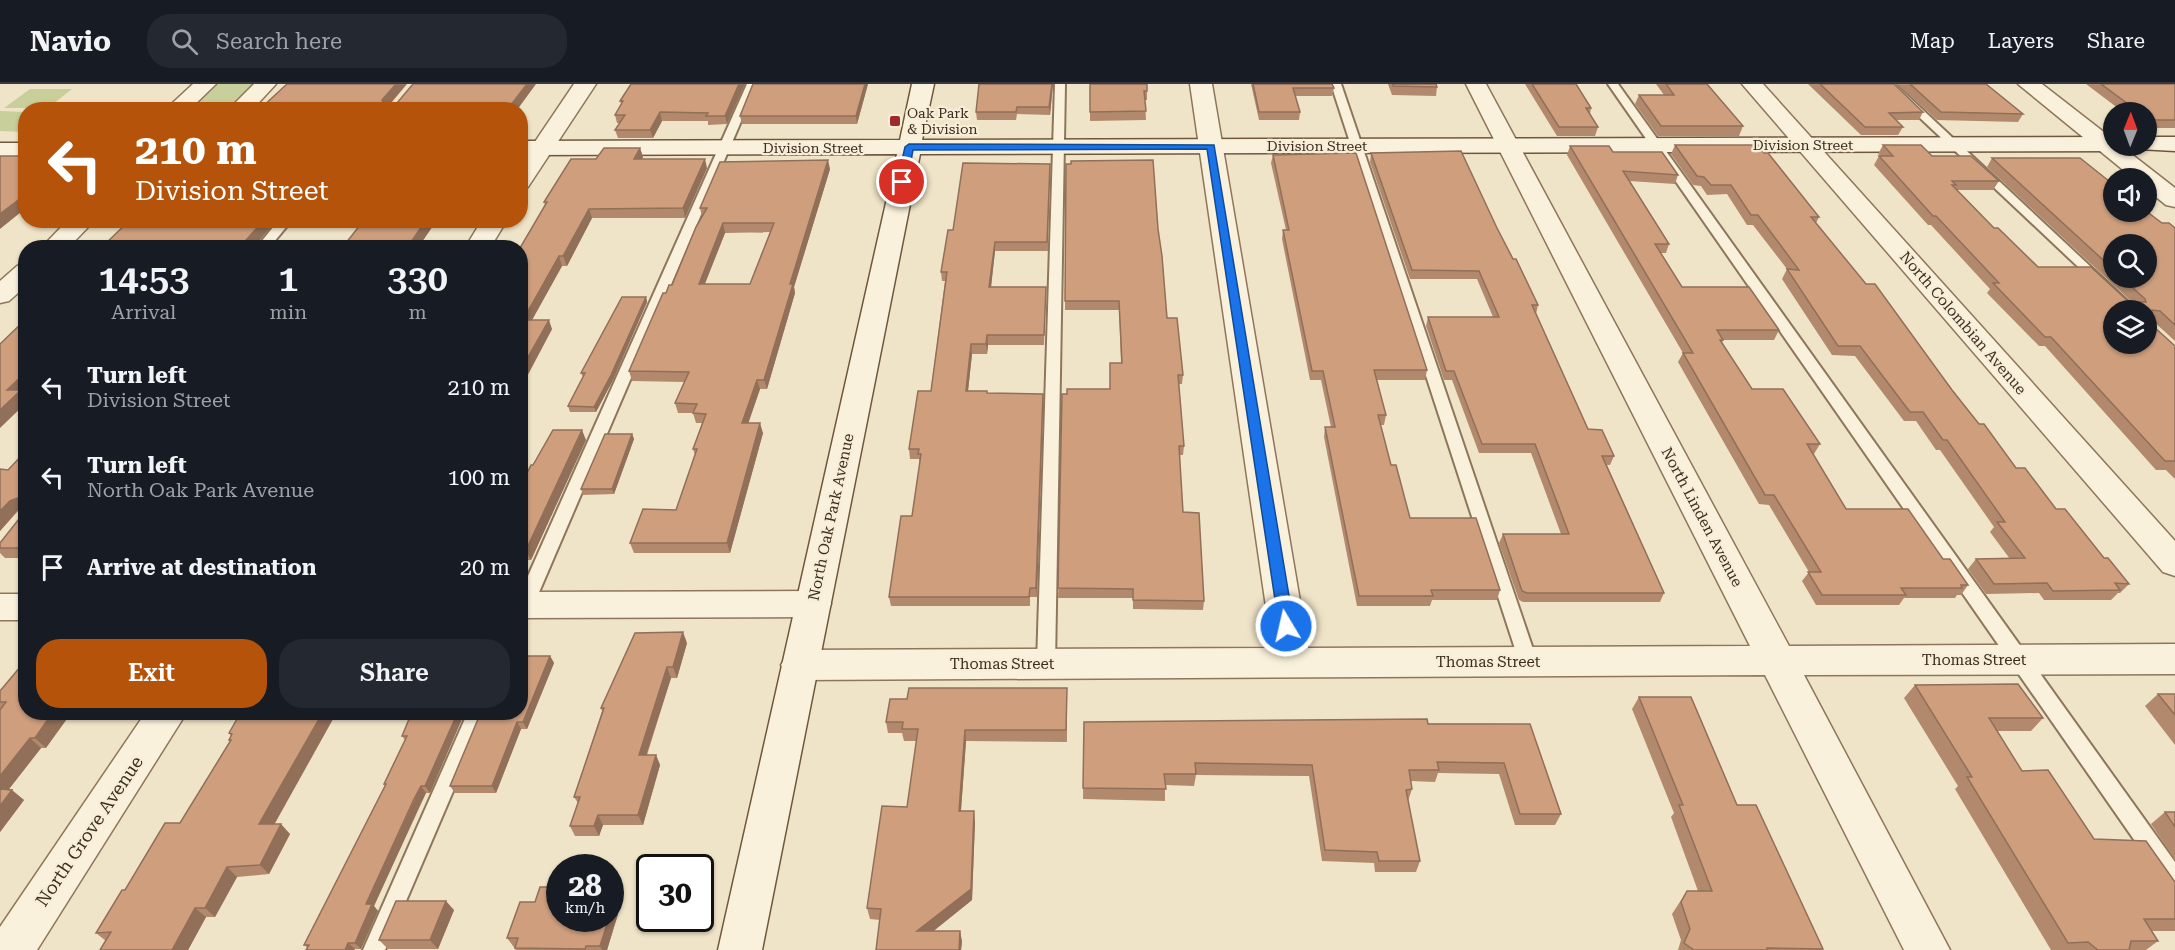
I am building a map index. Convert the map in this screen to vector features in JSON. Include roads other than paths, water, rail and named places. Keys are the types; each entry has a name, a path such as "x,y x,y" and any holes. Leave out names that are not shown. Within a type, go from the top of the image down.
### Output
{"street":[{"path":"185,102 206,84"},
{"path":"247,102 266,84"},
{"path":"532,148 585,84"},
{"name":"North Oak Park Avenue","path":"740,950 923,84"},
{"path":"1201,84 1292,662"},
{"name":"North Linden Avenue","path":"1476,84 1928,950"},
{"name":"North Colombian Avenue","path":"1752,84 2175,563"},
{"path":"2030,84 2103,139"},
{"name":"Division Street","path":"532,148 2103,144"},
{"path":"2157,144 2175,144"},
{"path":"0,150 18,150"},
{"path":"2123,156 2175,200"},
{"path":"62,240 74,228"},
{"path":"0,295 18,279"},
{"path":"528,608 813,604"},
{"path":"0,607 18,607"},
{"name":"Thomas Street","path":"800,664 2175,659"},
{"name":"North Grove Avenue","path":"11,950 163,720"}],"lane":[{"path":"528,594 752,84"},
{"path":"1046,664 1060,84"},
{"path":"1336,84 1528,662"},
{"path":"1613,84 2175,880"},
{"path":"1889,84 2120,300"},
{"path":"269,240 279,228"},
{"path":"374,950 475,720"}],"place":[{"name":"Oak Park & Division","path":"895,121"}]}
